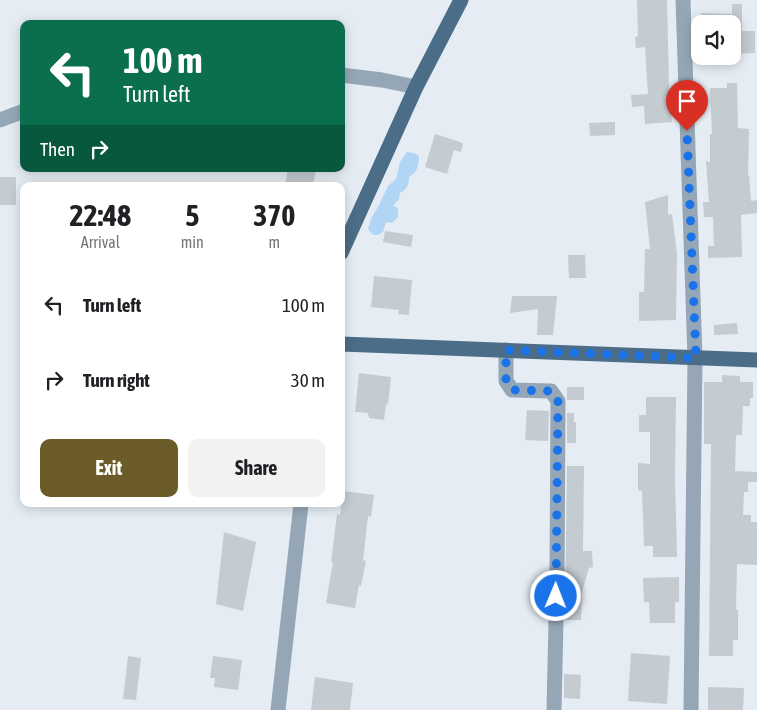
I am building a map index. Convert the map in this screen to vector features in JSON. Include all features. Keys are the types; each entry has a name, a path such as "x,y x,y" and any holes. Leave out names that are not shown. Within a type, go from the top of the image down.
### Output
{"main road":[{"path":"345,244 416,87 461,0"},
{"path":"345,344 757,360"}],"street":[{"path":"683,0 696,358 691,710"},
{"path":"345,75 416,87"},
{"path":"0,120 20,112"},
{"path":"506,350 506,381 512,390 551,391 558,401 554,710"},
{"path":"278,710 302,507"}],"shaded area":[{"path":"407,152 419,156 419,163 416,171 409,177 407,187 400,193 399,199 393,206 398,208 398,217 392,223 386,222 383,232 373,235 368,229 372,217 388,186 396,179 400,162"}],"building":[{"path":"637,0 667,0 669,86 672,122 645,124 644,106 632,107 631,95 648,94 645,47 636,48 635,37 638,36"},
{"path":"732,4 742,4 742,31 755,31 755,53 741,54 741,15 701,15 701,13 732,14"},
{"path":"727,83 737,83 738,128 749,129 748,175 751,201 757,200 757,213 741,215 742,257 708,258 708,246 714,246 713,217 704,217 703,202 709,202 706,161 710,162 710,134 712,134 710,88 727,88"},
{"path":"615,122 615,135 590,136 589,123"},
{"path":"435,134 463,143 461,152 454,150 447,174 425,167"},
{"path":"287,172 315,172 314,182 286,182"},
{"path":"0,177 16,177 16,205 0,205"},
{"path":"668,195 668,215 672,214 677,253 676,320 639,321 639,292 644,292 645,249 650,249 645,202"},
{"path":"385,231 413,235 411,247 383,242"},
{"path":"568,255 585,255 586,278 569,278"},
{"path":"374,276 412,280 409,315 398,314 399,310 371,307"},
{"path":"512,296 557,296 553,335 537,335 538,309 510,313"},
{"path":"737,323 738,334 714,335 714,325"},
{"path":"359,373 391,377 388,405 386,404 384,420 369,418 368,413 355,412"},
{"path":"722,375 740,376 740,382 753,382 753,398 750,398 750,406 743,406 742,435 736,435 735,471 757,472 757,482 748,482 748,492 744,492 743,515 751,515 751,522 757,522 757,565 737,564 736,610 738,610 738,640 733,640 733,656 709,656 711,444 704,444 704,382 722,382"},
{"path":"567,387 584,387 584,400 567,400"},
{"path":"646,397 676,397 677,557 653,557 653,546 644,546 642,491 638,490 638,463 650,464 650,432 639,432 639,415 646,415"},
{"path":"527,410 549,411 548,441 525,440"},
{"path":"567,413 574,413 576,443 567,443"},
{"path":"567,466 584,466 583,551 592,551 593,567 589,568 582,592 581,620 565,620"},
{"path":"345,491 374,495 371,517 368,516 363,560 366,561 355,608 326,603 333,562 331,562 337,514 340,515 341,507 345,507"},
{"path":"224,532 256,542 243,611 216,604"},
{"path":"679,577 679,602 675,602 675,623 650,623 649,602 644,602 643,578"},
{"path":"631,653 670,656 667,704 628,701"},
{"path":"128,656 141,658 136,700 123,699"},
{"path":"213,656 242,660 238,690 214,687 215,678 210,678"},
{"path":"564,674 581,675 580,699 564,698"},
{"path":"315,677 353,683 350,710 311,710"},
{"path":"708,687 744,688 743,710 708,710"}],"route":[{"path":"556,596 558,401 551,391 512,390 506,381 506,350 696,358 687,131"}]}
